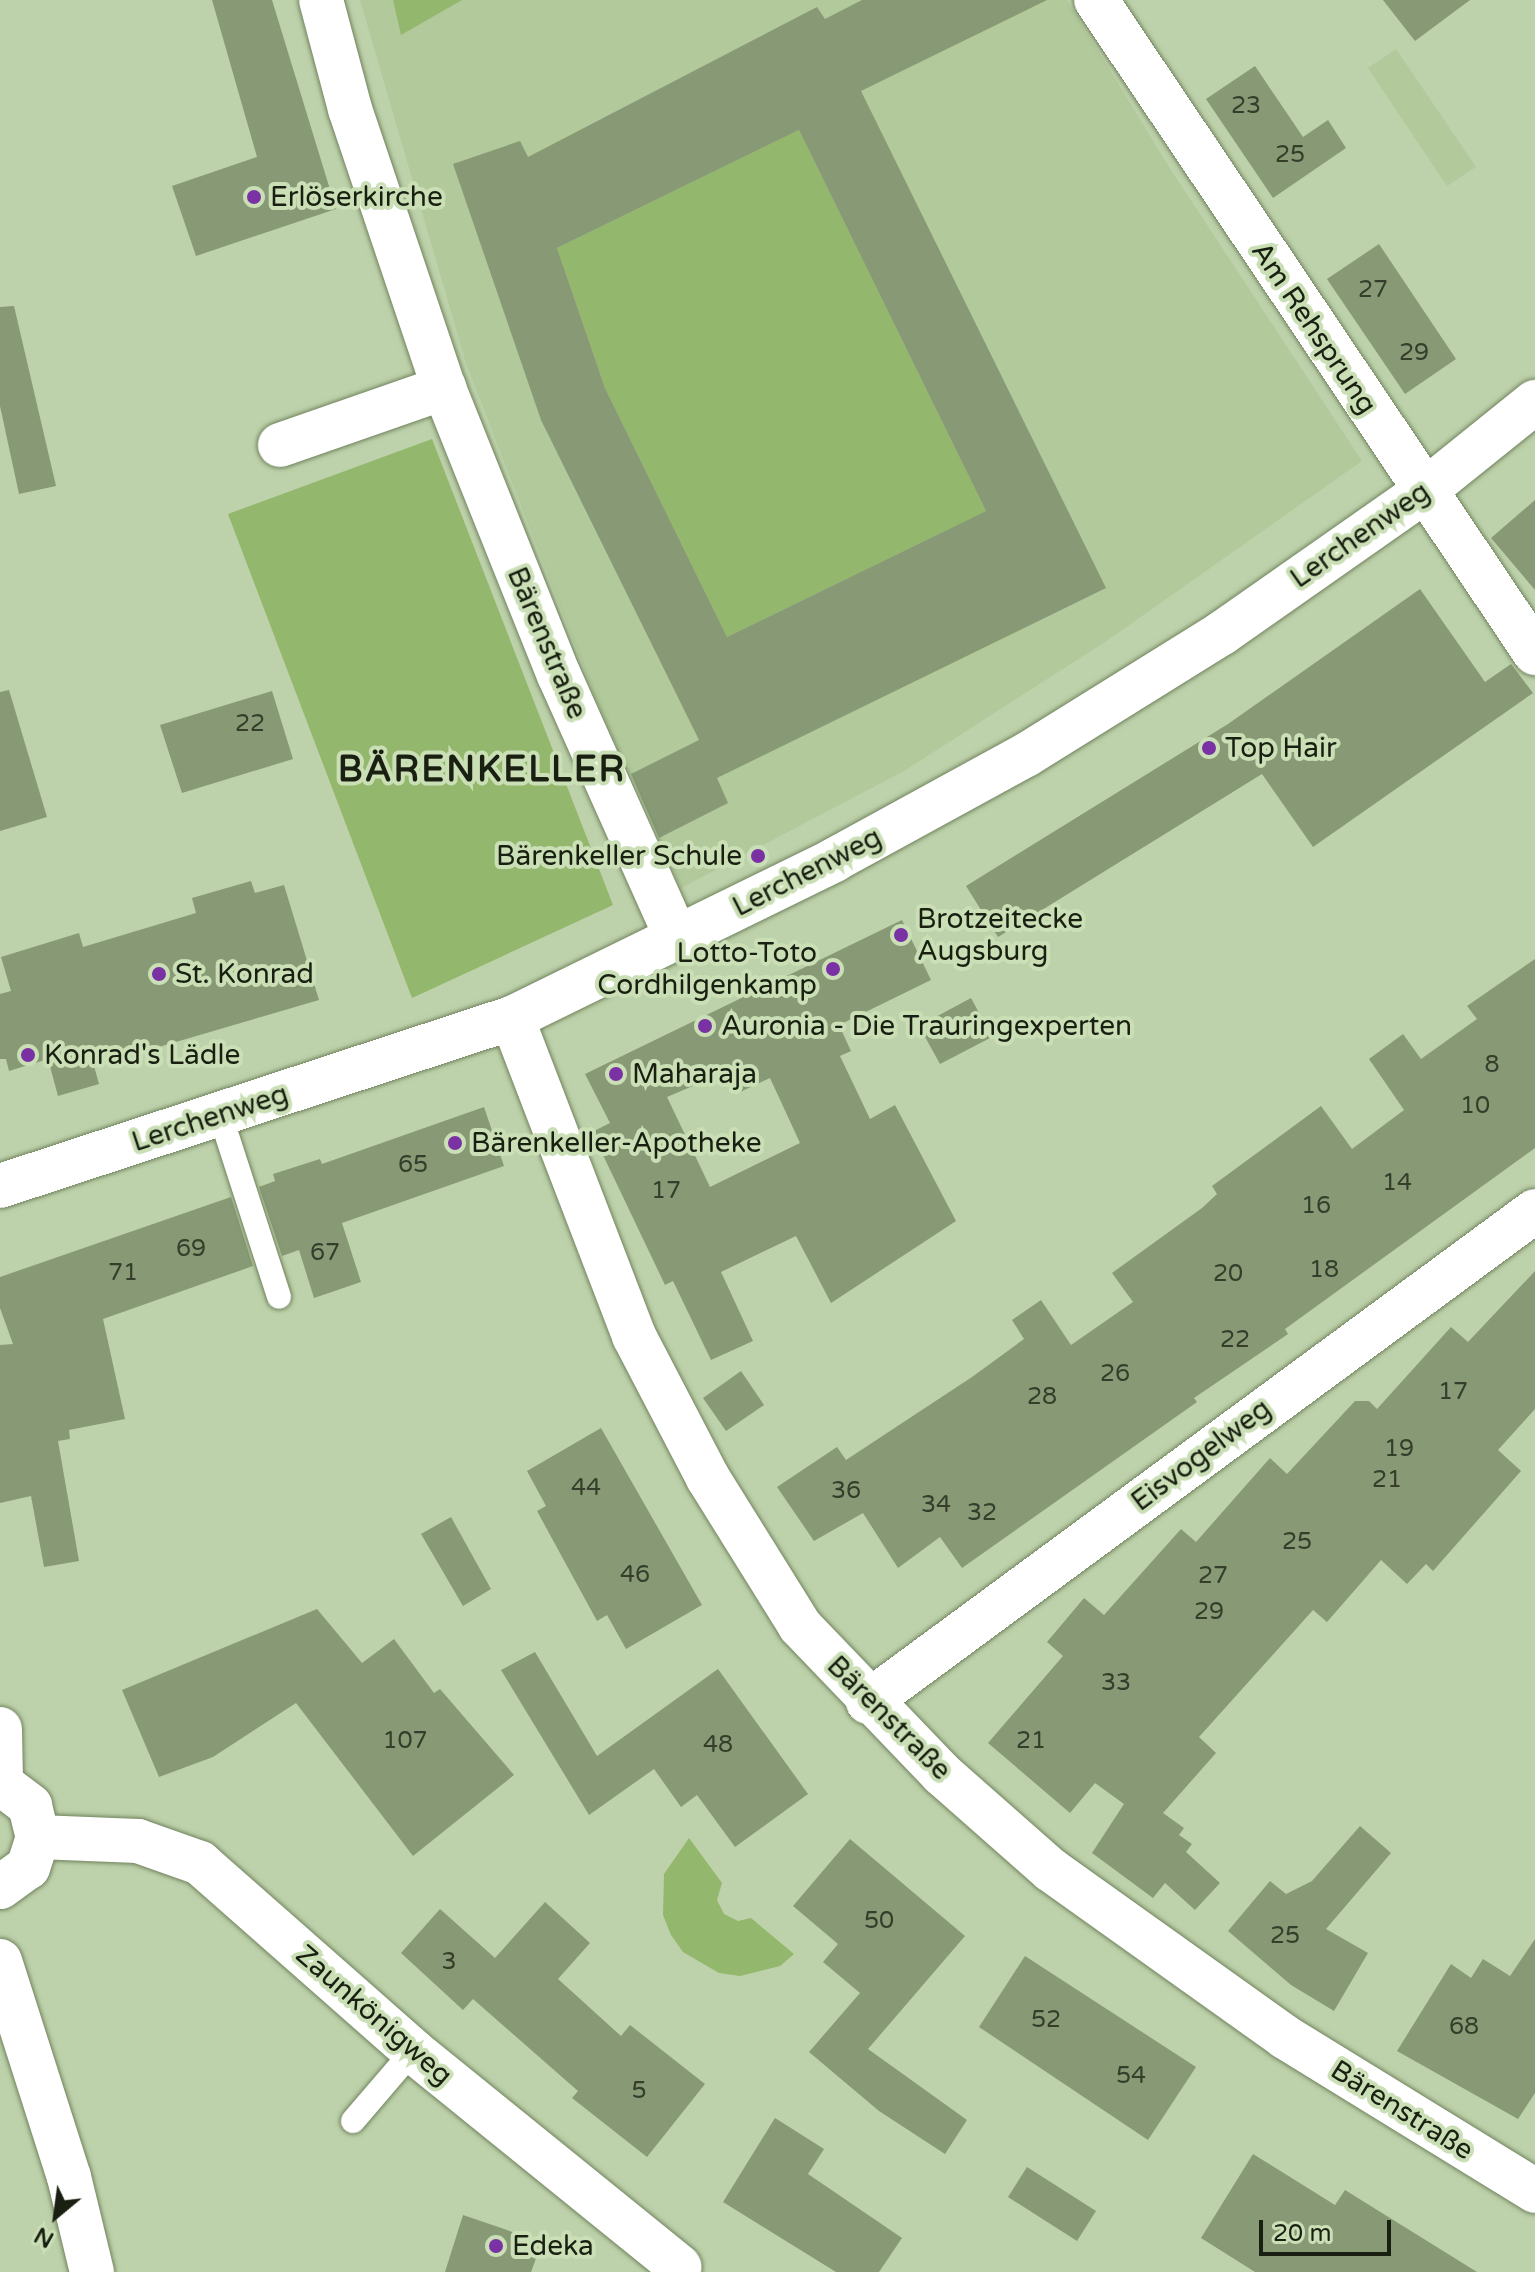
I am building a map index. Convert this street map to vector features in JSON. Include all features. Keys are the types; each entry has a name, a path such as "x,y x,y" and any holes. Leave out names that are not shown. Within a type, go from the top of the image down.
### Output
{"street":[{"name":"Bärenstraße","path":"321,0 350,109 444,388 559,675 677,939"},
{"name":"Am Rehsprung","path":"1096,0 1423,492 1535,653"},
{"path":"280,445 444,388"},
{"name":"Lerchenweg","path":"0,1186 512,1018 677,939 1026,755 1222,633 1423,492 1535,402"},
{"name":"Bärenstraße","path":"512,1018 603,1267 701,1465 774,1592 868,1702 1063,1878 1285,2037 1535,2191"},
{"name":"Eisvogelweg","path":"868,1702 1535,1211"},
{"path":"0,1729 0,1783 30,1806 38,1837 28,1867 0,1887"},
{"name":"Zaunkönigweg","path":"38,1837 138,1841 200,1863 413,2051 685,2269"},
{"path":"0,1961 69,2177 92,2272"}],"lane":[{"path":"220,1114 279,1297"},
{"path":"353,2121 413,2051"}],"shaded area":[{"path":"360,0 1067,0 1171,170 1362,461 1105,642 904,771 681,888 595,697 466,363"},
{"path":"393,0 462,0 401,35"},
{"path":"1396,49 1476,167 1447,186 1368,68"},
{"path":"799,130 986,511 727,637 605,388 557,248"},
{"path":"432,439 613,905 412,998 228,514"},
{"path":"689,1838 722,1883 717,1900 724,1914 738,1921 751,1918 794,1954 780,1966 740,1976 719,1973 683,1952 671,1935 663,1915 664,1874"}],"building":[{"path":"212,0 272,0 336,209 196,256 172,186 257,157"},
{"path":"862,0 1047,0 861,91 1106,588 717,778 728,803 659,838 631,774 699,740 541,420 453,164 520,141 528,157 817,7 825,19","holes":["799,130 986,511 727,637 605,388 557,248"]},
{"path":"1383,0 1470,0 1415,41"},
{"path":"1255,66 1303,137 1328,120 1346,148 1273,198 1206,99"},
{"path":"1379,244 1456,359 1405,394 1327,279"},
{"path":"14,306 56,486 19,494 0,406 0,307"},
{"path":"1535,500 1535,590 1491,538"},
{"path":"1420,589 1485,682 1511,664 1533,693 1313,847 1262,774 998,937 966,886 1228,724"},
{"path":"9,690 47,817 0,831 0,692"},
{"path":"272,691 293,759 182,793 160,725"},
{"name":"St. Konrad","path":"251,881 255,893 284,885 319,1000 94,1066 99,1084 58,1096 48,1059 9,1071 6,1059 0,1059 0,994 11,991 1,957 79,933 83,947 196,913 192,898"},
{"path":"902,920 931,980 839,1025 851,1051 840,1056 870,1119 895,1105 956,1221 831,1303 796,1236 721,1272 753,1341 711,1360 673,1281 665,1285 592,1132 610,1123 585,1074","holes":["728,1071 738,1093 770,1078 800,1143 710,1187 667,1097"]},
{"path":"1535,959 1535,1148 1285,1329 1288,1334 1194,1398 1197,1402 962,1568 940,1537 898,1568 863,1513 814,1541 777,1487 837,1447 846,1460 972,1377 1024,1339 1012,1320 1041,1300 1071,1345 1133,1302 1112,1273 1202,1208 1217,1194 1212,1186 1321,1106 1352,1149 1404,1110 1369,1059 1403,1034 1421,1059 1477,1019 1467,1006"},
{"path":"971,998 992,1037 940,1064 919,1026"},
{"path":"484,1107 504,1166 342,1223 361,1282 314,1298 299,1250 282,1256 259,1187 275,1181 273,1174 320,1159 322,1164"},
{"path":"231,1197 253,1266 103,1319 125,1419 69,1430 70,1439 58,1441 79,1561 44,1567 31,1496 0,1503 0,1345 13,1344 0,1308 0,1277"},
{"path":"1535,1271 1535,1409 1498,1450 1521,1471 1433,1571 1426,1564 1407,1584 1381,1560 1327,1622 1313,1610 1199,1737 1216,1753 1163,1813 1184,1828 1179,1835 1192,1844 1186,1852 1220,1883 1195,1910 1165,1883 1153,1898 1092,1853 1124,1804 1095,1783 1070,1813 988,1743 1063,1656 1047,1642 1084,1598 1104,1615 1181,1529 1196,1542 1270,1458 1287,1474 1355,1401 1369,1401 1377,1409 1451,1327 1468,1342"},
{"path":"741,1371 764,1405 726,1431 703,1398"},
{"path":"601,1428 702,1605 626,1649 607,1615 597,1621 537,1511 546,1506 527,1471"},
{"path":"451,1517 491,1589 463,1606 421,1534"},
{"path":"317,1609 362,1663 394,1639 434,1693 440,1689 514,1775 413,1856 296,1703 213,1757 159,1777 122,1690"},
{"path":"535,1652 597,1756 718,1669 808,1794 735,1847 697,1795 681,1807 654,1769 589,1815 501,1670"},
{"path":"1360,1826 1391,1853 1326,1929 1368,1953 1334,2011 1291,1985 1228,1931 1270,1881 1286,1894 1312,1881"},
{"path":"850,1839 965,1936 868,2049 967,2120 945,2154 879,2111 809,2052 860,1993 823,1962 838,1944 793,1906"},
{"path":"545,1902 590,1943 558,1979 621,2036 630,2025 705,2084 647,2157 572,2098 578,2091 473,1999 463,2010 401,1953 440,1909 495,1958"},
{"path":"1535,1939 1535,2093 1518,2119 1397,2051 1451,1964 1471,1978 1483,1959 1510,1976"},
{"path":"1025,1956 1196,2067 1148,2140 979,2027"},
{"path":"775,2118 824,2149 808,2174 902,2238 879,2272 836,2272 723,2202"},
{"path":"1253,2154 1335,2205 1345,2190 1477,2272 1255,2272 1201,2238"},
{"path":"1027,2167 1096,2211 1077,2241 1008,2197"},
{"name":"Edeka","path":"463,2215 542,2242 531,2272 445,2272"}],"place":[{"name":"Erlöserkirche","path":"254,197"},
{"name":"Top Hair","path":"1209,748"},
{"name":"Bärenkeller Schule","path":"758,856"},
{"name":"Brotzeitecke Augsburg","path":"901,935"},
{"name":"Lotto-Toto Cordhilgenkamp","path":"833,969"},
{"name":"St. Konrad","path":"159,974"},
{"name":"Auronia - Die Trauringexperten","path":"705,1026"},
{"name":"Konrad's Lädle","path":"28,1055"},
{"name":"Maharaja","path":"616,1074"},
{"name":"Bärenkeller-Apotheke","path":"455,1143"},
{"name":"Edeka","path":"496,2246"}],"district":[{"name":"BÄRENKELLER","path":"482,770"}]}
